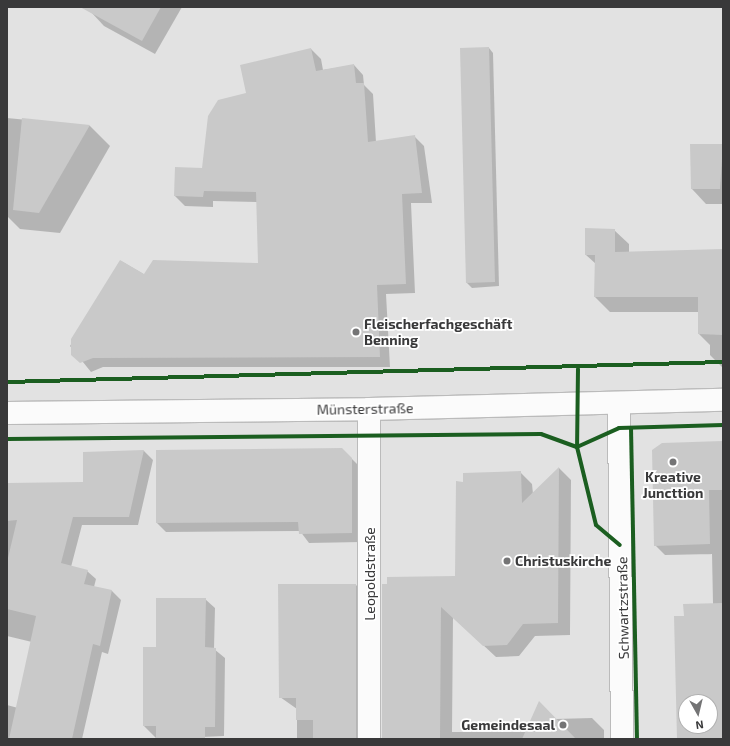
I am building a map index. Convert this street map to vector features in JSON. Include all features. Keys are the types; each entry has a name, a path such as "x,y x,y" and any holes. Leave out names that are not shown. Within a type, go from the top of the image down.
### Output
{"main road":[{"name":"Münsterstraße","path":"7,413 369,410 723,400"},
{"name":"Schwartzstraße","path":"619,404 622,739"},
{"name":"Leopoldstraße","path":"369,410 369,739"}],"building":[{"path":"80,7 161,7 142,41"},
{"path":"489,47 495,282 466,283 460,48"},
{"path":"311,48 316,71 354,64 356,83 364,83 368,142 415,135 422,193 402,194 406,284 377,285 380,357 93,358 80,363 71,355 71,339 120,260 144,274 153,260 258,263 256,192 204,191 203,197 174,196 175,167 202,168 208,116 218,100 246,93 240,65"},
{"path":"22,118 90,125 39,213 13,210"},
{"path":"690,144 723,144 720,189 691,189"},
{"path":"585,228 615,229 615,252 723,249 723,335 698,334 698,297 594,297 595,255 585,255"},
{"path":"723,441 723,490 709,490 710,544 654,546 652,450 662,443"},
{"path":"342,448 352,458 352,533 299,534 298,522 156,523 156,450"},
{"path":"144,450 129,517 73,517 61,563 88,570 84,584 112,590 100,646 93,644 72,739 9,739 36,616 7,609 7,562 17,520 7,521 7,483 83,482 83,452"},
{"path":"559,467 558,623 523,624 507,645 483,646 441,607 440,739 382,739 382,584 387,584 387,577 455,576 456,481 463,482 463,473 521,471 522,503"},
{"path":"278,584 356,584 356,739 313,739 313,720 296,720 296,698 279,698"},
{"path":"156,598 206,598 205,647 216,648 215,727 205,727 205,739 156,739 156,726 143,726 143,647 156,647"},
{"path":"723,603 723,739 677,739 674,616 684,616 683,604"},
{"path":"539,701 576,739 522,739"}],"cycle path":[{"path":"7,382 723,362"},
{"path":"578,369 577,447 596,525 620,545"},
{"path":"7,439 541,434 577,447 619,428 723,425"},
{"path":"631,428 637,739"}],"place":[{"name":"Fleischerfachgeschäft Benning","path":"356,332"},
{"name":"Kreative Juncttion","path":"673,462"},
{"name":"Christuskirche","path":"507,561"},
{"name":"Gemeindesaal","path":"563,725"}]}
